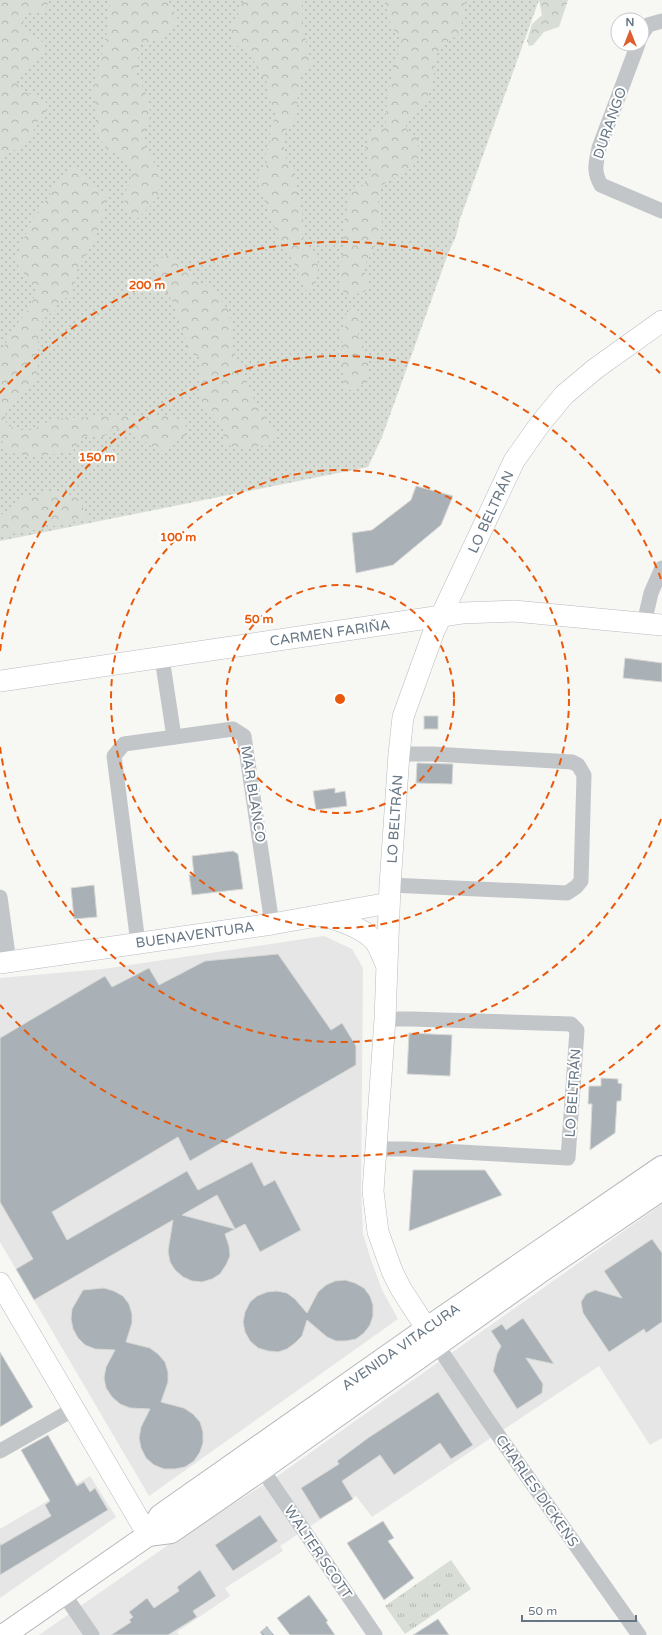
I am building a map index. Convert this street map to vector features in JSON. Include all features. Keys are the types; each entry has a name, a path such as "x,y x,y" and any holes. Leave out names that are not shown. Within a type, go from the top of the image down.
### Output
{"main road":[{"name":"AVENIDA VITACURA","path":"148,1535 171,1532 262,1470 432,1337 662,1167"},
{"name":"AVENIDA VITACURA","path":"4,1635 148,1535 160,1516 432,1337 544,1269 662,1189"}],"street":[{"path":"650,24 659,20 662,21"},
{"name":"DURANGO","path":"635,52 599,148 596,164 596,176 602,185 662,211"},
{"name":"LO BELTRÁN","path":"432,1337 401,1289 392,1271 378,1232 373,1191 385,1019 390,894 399,754 403,717 434,631 514,461 540,424 564,395 595,369 662,321"},
{"path":"653,624 651,593 662,568"},
{"name":"CARMEN FARIÑA","path":"0,681 462,613 514,611 653,624"},
{"path":"162,658 174,737"},
{"name":"MAR BLANCO","path":"138,943 114,756 124,744 233,729 244,736 272,924"},
{"name":"LO BELTRÁN","path":"390,894 567,893 576,887 581,881 584,775 578,765 572,762 433,754 399,754"},
{"name":"BUENAVENTURA","path":"5,963 324,916 390,894"},
{"path":"0,897 5,963"},
{"path":"324,916 348,924 373,939 379,947 387,967"},
{"name":"LO BELTRÁN","path":"377,1149 568,1158 577,1030 571,1024 385,1019"},
{"path":"3,1294 74,1409 148,1535"},
{"name":"CHARLES DICKENS","path":"432,1337 491,1425 639,1635"},
{"path":"0,1452 74,1409"},
{"name":"WALTER SCOTT","path":"262,1470 375,1635"},
{"path":"63,1593 92,1635"}],"shaded area":[{"path":"324,936 352,949 363,968 361,1188 363,1234 382,1290 398,1319 149,1496 0,1242 0,978 103,969"},
{"path":"662,1204 662,1438 650,1445 599,1366 372,1517 356,1496 280,1546 283,1551 225,1588 230,1596 177,1632 179,1635 39,1635 171,1543 276,1477"},
{"path":"90,1476 116,1517 0,1598 0,1529"}],"green space":[{"path":"0,0 539,0 460,219 456,236 448,254 382,437 368,467 0,541"},
{"path":"0,0 50,0 44,11 24,12 23,31 45,42 45,55 36,61 15,82 28,93 46,101 46,116 37,122 29,142 0,158"},
{"path":"110,0 168,0 179,21 162,38 140,45 136,73 146,94 151,114 144,132 147,153 160,170 158,197 139,218 130,216 124,204 126,190 134,169 124,158 107,150 97,135 93,92 108,27"},
{"path":"244,0 302,0 303,29 312,65 300,73 302,84 298,94 297,113 287,127 283,142 285,156 294,173 303,218 304,247 317,252 318,272 316,283 306,291 289,253 278,238 257,180 267,164 265,156 270,143 270,132 277,112 269,100 266,78 261,77 249,50 231,44 232,24"},
{"path":"384,0 467,0 463,13 463,26 459,34 445,44 437,53 433,80 425,104 417,114 406,121 406,129 418,138 419,157 411,169 382,185 378,203 383,227 374,249 367,259 364,272 369,278 366,291 349,296 339,288 339,273 344,248 343,226 352,187 364,186 372,172 365,146 371,132 386,125 388,93 402,42 391,26"},
{"path":"539,0 568,0 559,27 544,32 533,45 529,46 527,41 532,24 542,15"},
{"path":"76,167 91,184 109,195 94,242 78,267 72,296 60,300 55,310 43,320 39,336 36,377 32,383 9,405 6,411 7,425 18,430 31,430 53,419 115,416 165,416 186,421 185,436 172,440 169,446 163,451 151,446 130,430 112,429 103,437 86,436 79,441 73,451 38,456 20,455 12,452 5,447 0,437 0,355 12,330 29,309 37,291 15,262 30,223 62,177"},
{"path":"173,253 179,265 193,280 214,289 230,313 233,349 240,369 253,397 275,434 269,445 258,446 246,450 224,444 223,427 216,416 199,404 200,357 187,351 187,341 181,328 173,302 158,280 155,260"},
{"path":"356,309 361,313 358,335 369,358 369,378 366,383 358,388 350,390 344,387 342,381 344,368 340,363 342,347 341,333 345,329 347,310"},
{"path":"55,491 69,494 77,498 87,519 0,537 0,515 13,509 20,498"},
{"path":"451,1560 471,1589 405,1634 385,1606"}],"water":[{"path":"267,1626 274,1635 262,1635 260,1632"}],"building":[{"path":"416,486 453,496 441,525 393,565 356,573 352,533 372,530 411,500"},
{"path":"625,658 662,663 662,682 623,678"},
{"path":"424,716 438,716 438,729 424,729"},
{"path":"417,763 453,764 452,784 416,783"},
{"path":"335,788 335,793 345,791 347,806 316,810 313,791"},
{"path":"233,851 238,854 243,889 192,895 189,875 194,875 192,856"},
{"path":"94,885 97,917 74,919 71,888"},
{"path":"278,954 331,1030 342,1023 356,1046 356,1065 190,1161 178,1137 52,1212 67,1240 187,1171 198,1190 252,1162 264,1186 275,1180 301,1230 260,1252 245,1224 225,1234 229,1246 230,1256 220,1274 212,1279 202,1282 192,1281 183,1277 175,1270 170,1262 168,1251 173,1220 34,1300 16,1269 33,1259 0,1202 0,1038 105,976 112,987 149,968 159,985 205,961","holes":["217,1195 235,1229 182,1215"]},
{"path":"409,1033 452,1035 450,1076 407,1074"},
{"path":"601,1078 618,1079 618,1083 622,1084 621,1101 617,1101 615,1133 590,1150 592,1104 588,1104 589,1086 601,1086"},
{"path":"413,1170 485,1170 502,1195 409,1231"},
{"path":"652,1239 662,1253 662,1322 646,1333 644,1329 609,1352 583,1313 581,1302 586,1294 595,1290 622,1298 604,1271"},
{"path":"345,1280 364,1288 370,1296 373,1305 373,1316 370,1325 364,1333 356,1339 336,1341 327,1337 307,1320 302,1336 287,1349 278,1352 268,1351 258,1348 250,1341 245,1332 243,1322 245,1312 250,1302 257,1296 267,1292 277,1291 287,1293 295,1299 307,1313 318,1292 326,1285 335,1281"},
{"path":"104,1288 123,1296 129,1304 132,1314 132,1323 126,1342 150,1348 165,1362 168,1372 168,1382 161,1402 184,1408 193,1414 200,1422 203,1432 203,1443 200,1452 194,1461 185,1467 164,1469 154,1465 146,1458 141,1448 139,1438 141,1427 150,1409 130,1408 120,1404 112,1397 106,1388 104,1378 106,1367 115,1350 95,1349 85,1345 78,1338 73,1329 71,1319 72,1309 83,1290"},
{"path":"523,1318 554,1364 526,1358 543,1384 542,1393 517,1409 493,1371 497,1354 501,1346 491,1331 502,1324 506,1330"},
{"path":"0,1352 33,1407 0,1427"},
{"path":"438,1392 473,1445 451,1459 440,1443 394,1475 380,1455 342,1481 353,1499 320,1519 301,1488 339,1464 337,1461 368,1438"},
{"path":"48,1435 77,1486 84,1482 90,1492 95,1488 108,1510 0,1575 0,1543 1,1545 51,1516 45,1505 50,1501 21,1450"},
{"path":"260,1515 278,1541 233,1571 215,1545"},
{"path":"383,1521 394,1538 388,1541 414,1578 384,1600 347,1543"},
{"path":"200,1570 216,1596 193,1611 197,1617 168,1635 111,1635 131,1622 129,1620 133,1617 129,1612 147,1598 154,1608 179,1591 177,1587"},
{"path":"309,1595 328,1621 326,1622 335,1635 290,1635 277,1618"},
{"path":"438,1619 449,1635 413,1635"}]}
